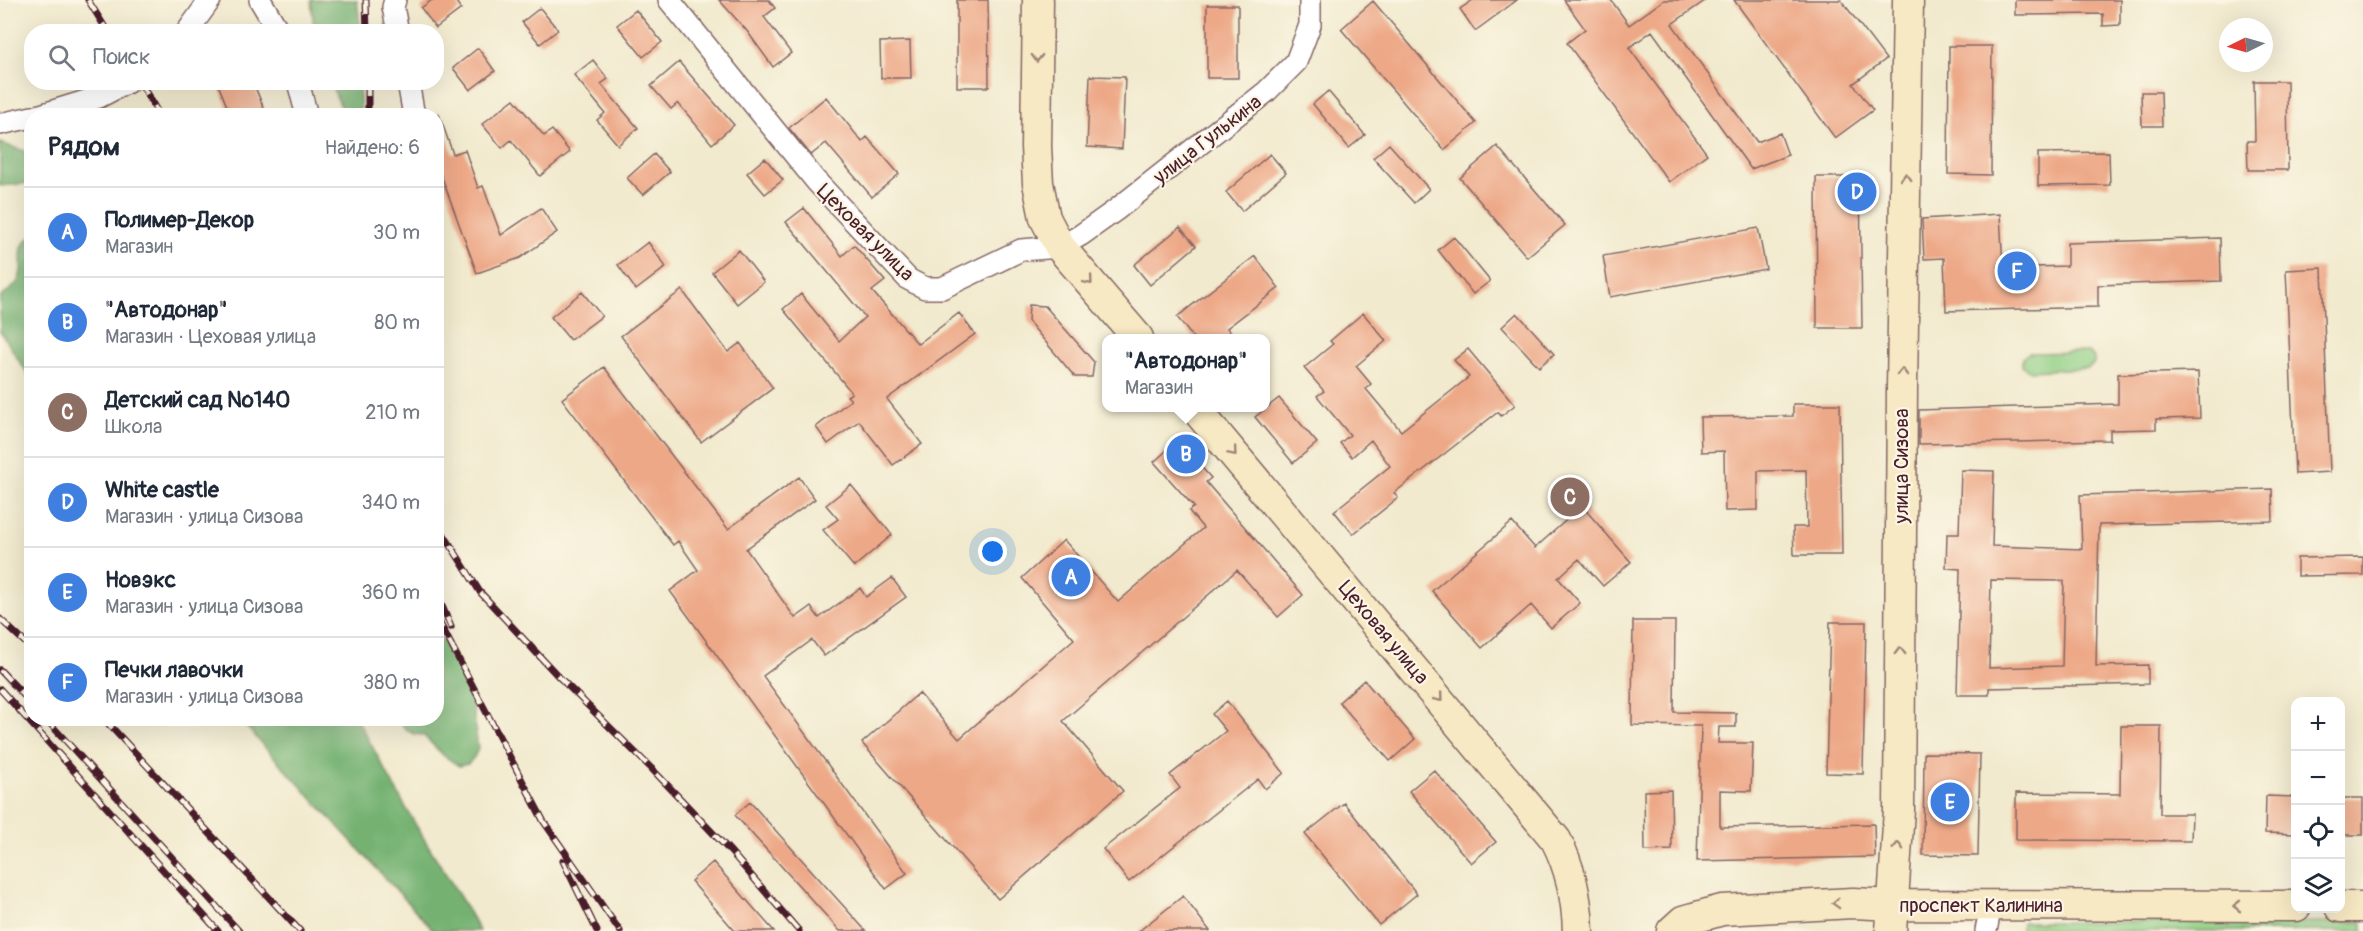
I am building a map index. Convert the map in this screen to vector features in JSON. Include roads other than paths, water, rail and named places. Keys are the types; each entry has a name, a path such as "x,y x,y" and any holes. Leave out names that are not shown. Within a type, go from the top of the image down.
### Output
{"main road":[{"path":"1038,0 1036,147 1038,183 1046,218 1060,247 1134,334"},
{"name":"улица Сизова","path":"1893,918 1899,810 1908,0"},
{"name":"Цеховая улица","path":"1198,412 1556,840 1580,879 1588,899 1594,931"},
{"name":"Цеховая улица","path":"1567,861 1573,885 1578,931"},
{"name":"проспект Калинина","path":"1672,931 1683,921 1722,910 1853,903 1893,918 1989,918 2291,906"},
{"path":"2345,907 2363,907"}],"street":[{"path":"193,24 210,0"},
{"path":"260,0 274,24"},
{"path":"395,0 393,7 396,24"},
{"name":"Цеховая улица","path":"669,0 816,181 908,279 925,288 942,288 1021,250 1060,247"},
{"name":"улица Гулькина","path":"1060,247 1116,210 1266,92 1296,62 1310,25 1310,0"},
{"path":"63,108 99,97 113,90"},
{"path":"300,90 305,108"},
{"path":"409,90 413,108"},
{"path":"0,124 24,119"}],"railway":[{"path":"88,0 103,24"},
{"path":"366,0 367,24"},
{"path":"145,90 155,108"},
{"path":"368,90 368,108"},
{"path":"444,535 480,592 558,676 652,769 731,852 799,931"},
{"path":"444,611 451,627"},
{"path":"0,619 24,642"},
{"path":"444,631 544,822 620,931"},
{"path":"0,670 24,696"},
{"path":"0,689 24,716"},
{"path":"33,726 218,931"},
{"path":"52,726 239,931"},
{"path":"110,726 300,931"},
{"path":"563,861 597,931"}],"place":[{"name":"White castle","path":"1857,192"},
{"name":"Печки лавочки","path":"2017,271"},
{"name":"\"Автодонар\"","path":"1186,454"},
{"name":"Детский сад №140","path":"1570,497"},
{"name":"Полимер-Декор","path":"1071,577"},
{"name":"Новэкс","path":"1950,802"}]}
